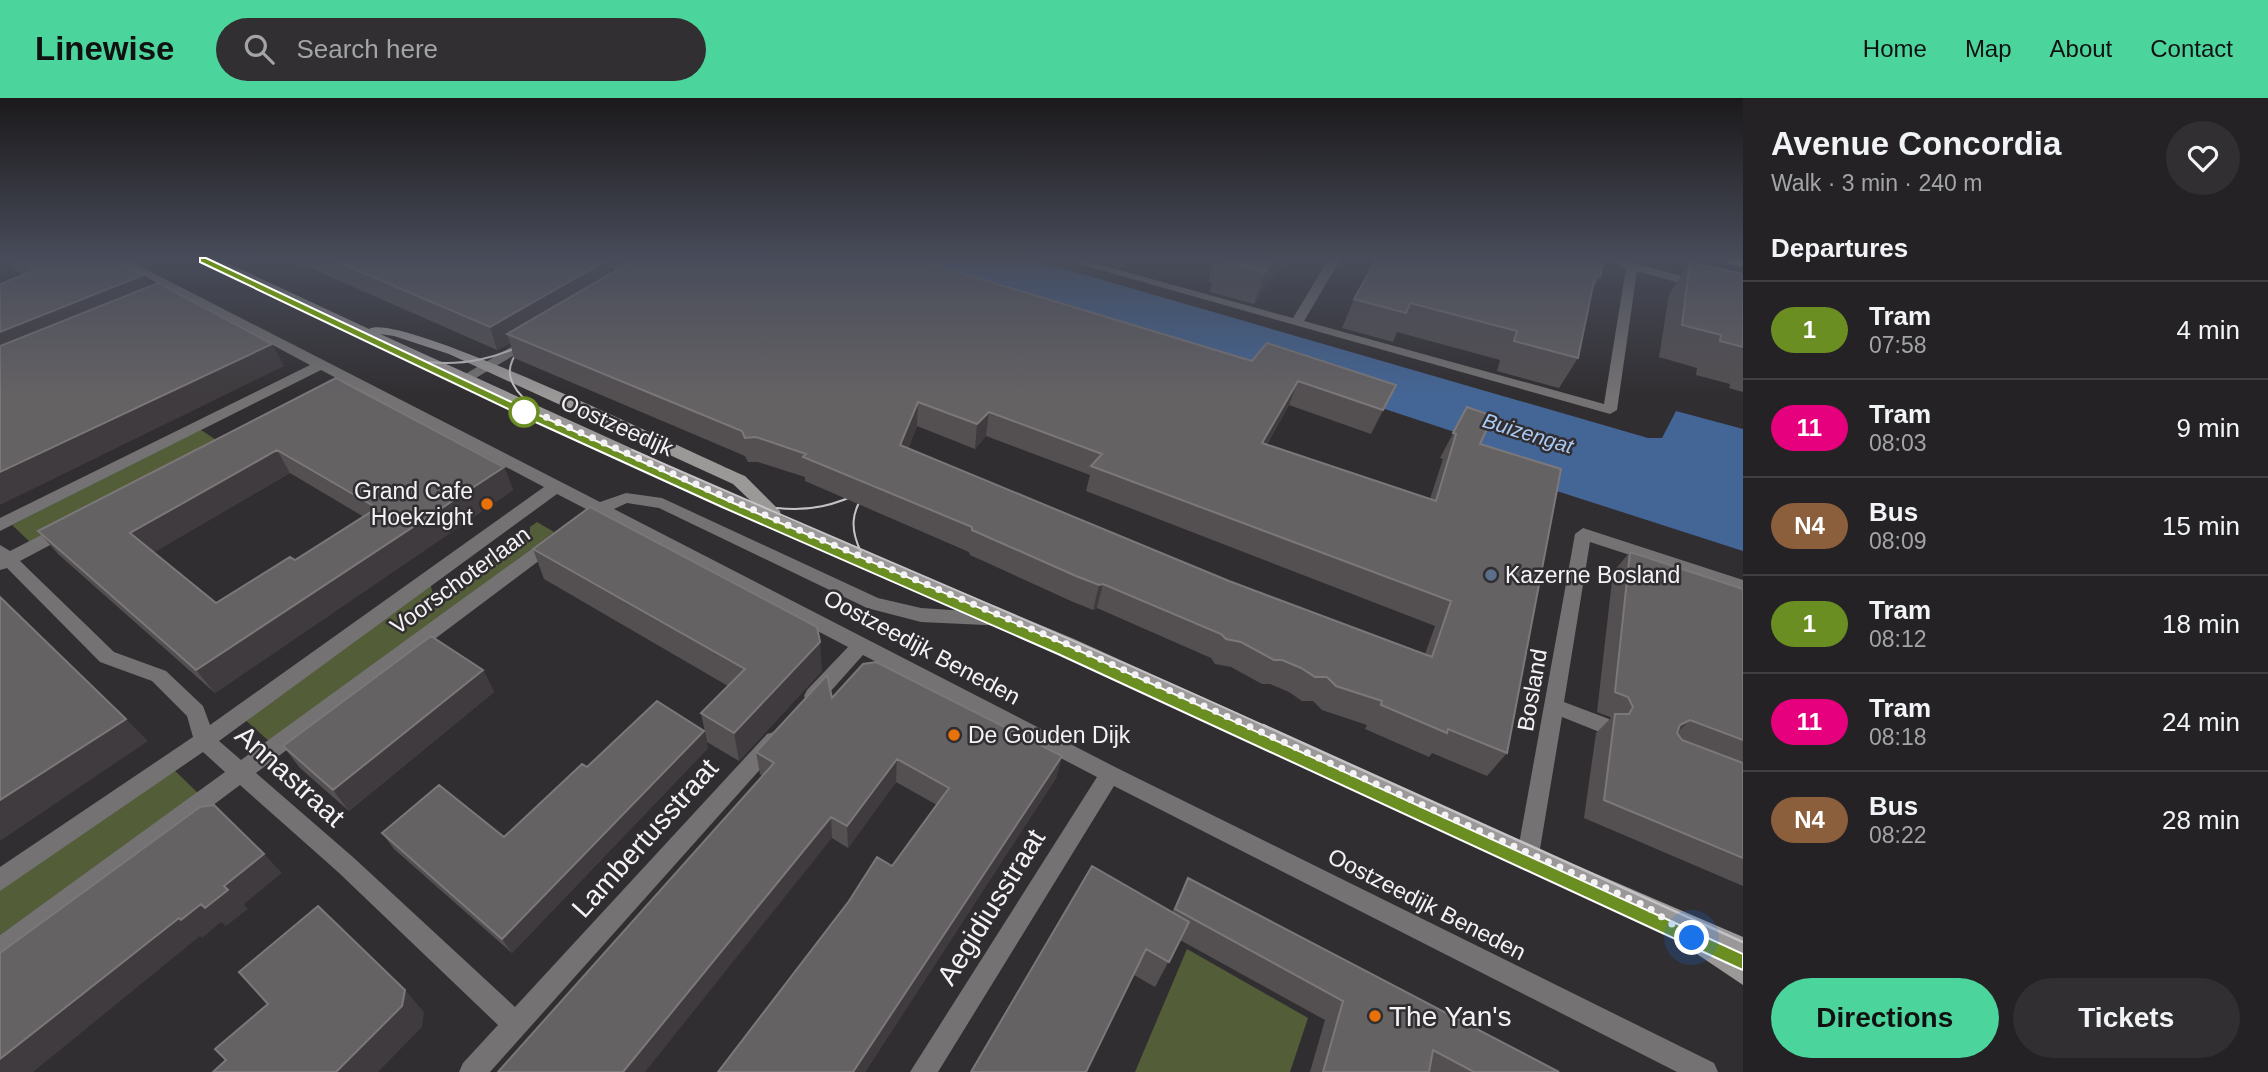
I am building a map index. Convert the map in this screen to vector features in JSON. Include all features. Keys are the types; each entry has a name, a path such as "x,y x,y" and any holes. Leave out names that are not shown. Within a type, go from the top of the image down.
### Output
{"street":[{"name":"Oostzeedijk Beneden","path":"199,305 352,380 557,486 584,518 861,645 1110,774 1705,1072"},
{"name":"Oostzeedijk","path":"310,305 464,379 779,522 1067,644 1528,855 1743,949"},
{"path":"1233,305 1610,410 1626,305"},
{"path":"1296,323 1307,305"},
{"path":"464,379 550,328"},
{"name":"Oostzeedijk","path":"361,329 396,332 487,366 739,480 779,522"},
{"path":"0,525 322,365"},
{"path":"332,390 352,380"},
{"name":"Voorschoterlaan","path":"0,880 204,740 557,486"},
{"name":"Voorschoterlaan","path":"0,950 584,518 634,497 662,503 873,603 921,615 1006,619"},
{"path":"3,558 81,521"},
{"name":"Bosland","path":"1528,855 1583,534 1743,586"},
{"name":"Annastraat","path":"3,558 107,657 159,676 196,712 204,740 346,865 516,1025"},
{"name":"Lambertusstraat","path":"472,1072 861,645"},
{"path":"1554,706 1602,725"},
{"name":"Aegidiusstraat","path":"923,1072 1110,774"},
{"name":"Oostzeedijk","path":"1646,906 1743,973"}],"green space":[{"path":"201,430 221,443 30,542 12,525"},
{"path":"537,522 554,532 270,742 242,717 430,583 435,602 530,533 530,527"},
{"path":"172,768 198,793 0,935 0,887"},
{"path":"1187,949 1308,1018 1290,1072 1135,1072"}],"water":[{"name":"Buizengat","path":"1017,305 1191,305 1648,438 1662,438 1676,411 1743,429 1743,551 1473,464 1482,441 1257,367"}],"building":[{"path":"0,305 67,305 0,332"},
{"path":"102,305 200,305 272,344 0,472 0,346"},
{"path":"440,305 528,305 490,327"},
{"path":"556,305 1068,305 1252,361 1267,343 1396,385 1383,410 1298,381 1262,443 1436,501 1456,434 1453,433 1467,407 1493,416 1480,444 1561,469 1507,753 1448,729 1447,733 1381,705 1382,701 1336,686 1327,677 1315,677 1282,660 1274,660 1241,642 1226,639 1221,634 1103,584 1076,576 972,530 972,527 803,457 806,454 756,437 745,438 742,431 507,334","holes":["918,402 977,424 989,412 1102,454 1091,466 1451,601 1432,657 1229,581 900,445"]},
{"path":"1378,305 1409,305 1406,313"},
{"path":"1419,305 1589,305 1578,358 1514,341 1517,331"},
{"path":"1684,305 1743,305 1743,347 1720,341 1721,335 1682,325"},
{"path":"336,378 504,467 196,670 38,531","holes":["277,450 377,508 295,560 290,557 216,603 130,533"]},
{"path":"590,507 817,627 820,642 734,733 701,713 745,669 533,549"},
{"path":"1630,552 1743,589 1743,740 1690,720 1680,725 1677,733 1682,740 1743,763 1743,858 1604,800 1615,714 1629,714 1633,707 1628,697 1615,692"},
{"path":"0,597 126,719 0,800"},
{"path":"431,636 483,670 333,790 283,746"},
{"path":"876,662 1062,756 853,1072 718,1072 849,901 877,857 892,866 949,788 897,759 847,826 831,817 623,1072 498,1072 774,763 756,752 827,675 832,698 863,664"},
{"path":"657,701 704,731 502,939 382,833 439,785 504,837 582,764 587,767"},
{"path":"214,805 264,854 224,886 228,890 205,908 201,904 181,920 179,918 0,1059 0,953 200,807"},
{"path":"1092,866 1189,922 1169,962 1146,949 1086,1072 971,1072"},
{"path":"1188,878 1559,1072 1474,1072 1433,1050 1429,1072 1323,1072 1343,1001 1175,909"},
{"path":"318,906 405,990 402,1006 336,1072 213,1072 226,1060 215,1049 268,1004 239,972"}],"tram line":[{"path":"299,305 535,417 1232,727"},
{"name":"1","path":"300,305 727,505 1063,650 1743,960"},
{"path":"428,362 480,360 529,342"},
{"path":"521,348 511,363 510,378 517,391 530,404"},
{"path":"632,450 860,548"},
{"path":"777,508 822,506 864,491"},
{"path":"860,548 854,521 857,507 865,492"},
{"path":"860,548 1267,727"},
{"path":"1228,725 1743,960"},
{"path":"1263,725 1743,942"}],"place":[{"name":"Grand Cafe Hoekzight","path":"487,504"},
{"name":"Kazerne Bosland","path":"1491,575"},
{"name":"De Gouden Dijk","path":"954,735"},
{"name":"The Yan's","path":"1375,1016"}],"route":[{"path":"524,412 528,409 801,531 1067,644 1528,855 1646,906 1692,938"}]}
